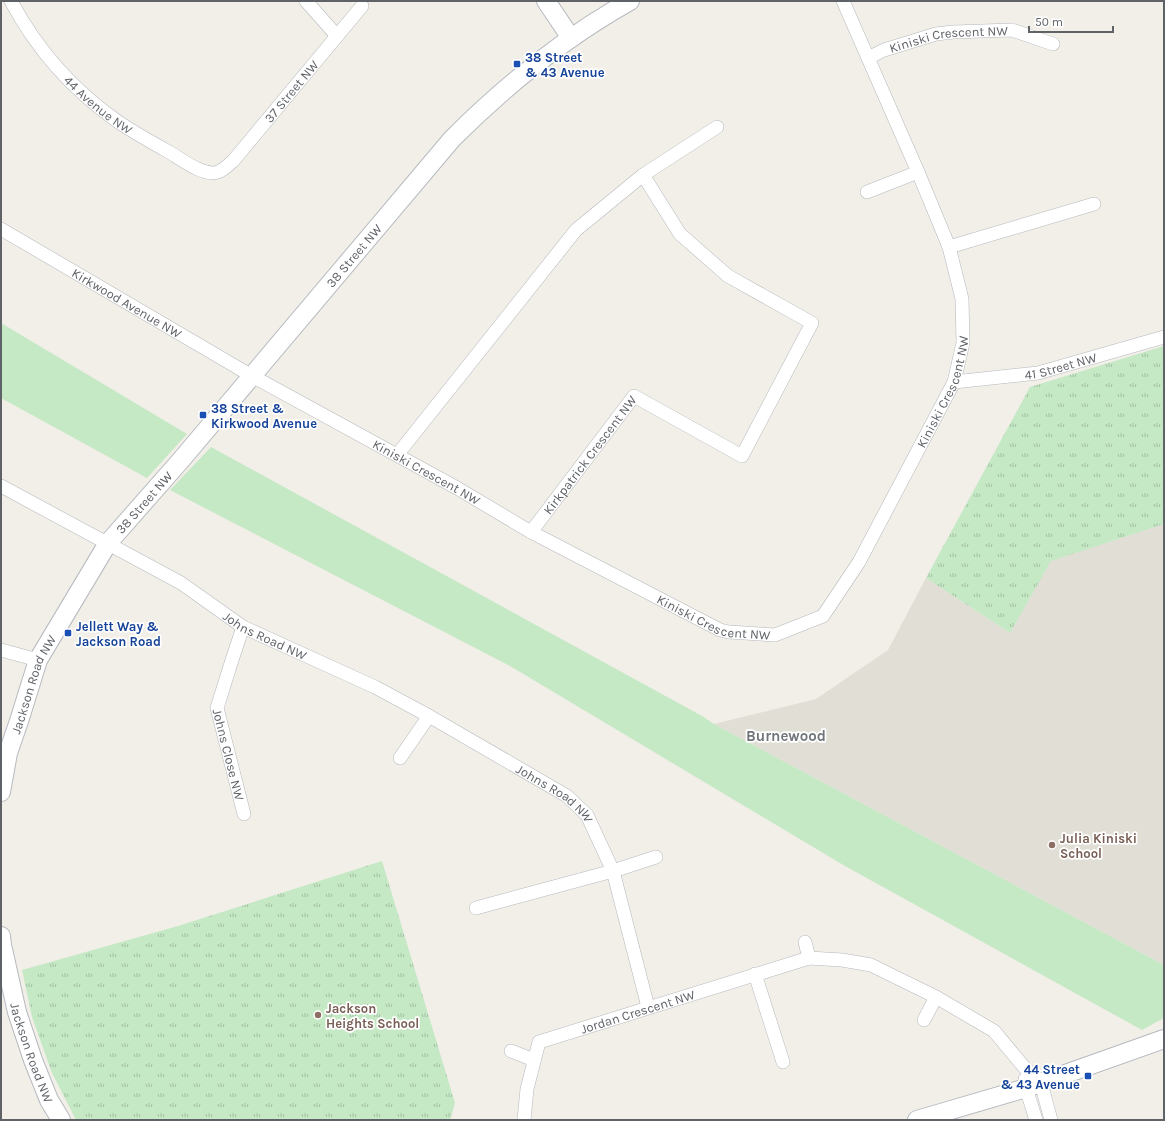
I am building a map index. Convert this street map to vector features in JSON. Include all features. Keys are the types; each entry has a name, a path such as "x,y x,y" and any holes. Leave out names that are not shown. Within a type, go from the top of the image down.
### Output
{"street":[{"name":"44 Avenue NW","path":"11,1 22,21 45,54 66,78 96,105 117,121 162,149 201,170 216,173"},
{"path":"306,1 337,36"},
{"path":"546,1 571,38"},
{"name":"38 Street NW","path":"108,543 181,460 452,140 479,112 524,74 571,38 630,1"},
{"name":"Kiniski Crescent NW","path":"252,376 457,488 531,532 720,630 775,635 823,616 859,562 954,382 963,343 962,299 949,247 918,172 843,1"},
{"name":"37 Street NW","path":"216,173 233,161 362,6"},
{"name":"Kiniski Crescent NW","path":"868,58 884,50 936,34 953,32 1012,30 1053,44"},
{"path":"397,455 576,230 643,175 717,127"},
{"path":"867,192 918,172"},
{"name":"Kirkpatrick Crescent NW","path":"531,532 634,396 742,456 812,323 728,276 680,234 643,175"},
{"path":"949,247 1094,204"},
{"name":"Kirkwood Avenue NW","path":"1,228 252,376"},
{"name":"41 Street NW","path":"954,382 1038,373 1164,337"},
{"name":"Johns Road NW","path":"1,486 181,583 243,627 375,687 429,716 568,796 587,815 613,871 648,1007"},
{"name":"Jackson Road NW","path":"1,792 8,753 38,660 108,543"},
{"name":"Johns Close NW","path":"243,627 217,708 244,814"},
{"path":"1,650 38,660"},
{"path":"400,758 429,716"},
{"path":"476,908 613,871 656,857"},
{"name":"Jackson Road NW","path":"1,942 17,1012 33,1060 49,1100 61,1120"},
{"path":"805,942 809,958"},
{"name":"Jordan Crescent NW","path":"524,1120 527,1089 539,1042 809,958 842,960 871,965 936,997 994,1031 1024,1068 1033,1086"},
{"path":"755,974 783,1062"},
{"path":"924,1020 936,997"},
{"path":"917,1120 1033,1086 1164,1039"},
{"path":"511,1051 534,1060"},
{"path":"1033,1086 1036,1120"},
{"path":"1033,1086 1050,1120"}],"shaded area":[{"name":"Julia Kiniski School","path":"1164,524 1164,965 714,724 816,699 888,650 926,578 1010,633 1050,561"}],"green space":[{"path":"1,323 187,434 147,478 1,398"},
{"path":"1164,346 1164,524 1051,561 1010,633 926,578 1030,387"},
{"path":"211,447 702,716 714,724 1164,965 1164,1018 1142,1030 845,866 510,666 170,490"},
{"name":"Jackson Heights School","path":"382,861 455,1103 450,1120 76,1120 52,1073 32,1017 22,970 178,926"}],"place":[{"name":"38 Street & 43 Avenue","path":"517,64"},
{"name":"38 Street & Kirkwood Avenue","path":"203,415"},
{"name":"Jellett Way & Jackson Road","path":"68,633"},
{"name":"Julia Kiniski School","path":"1052,845"},
{"name":"Jackson Heights School","path":"318,1015"},
{"name":"44 Street & 43 Avenue","path":"1088,1076"}],"district":[{"name":"Burnewood","path":"786,736"}]}
